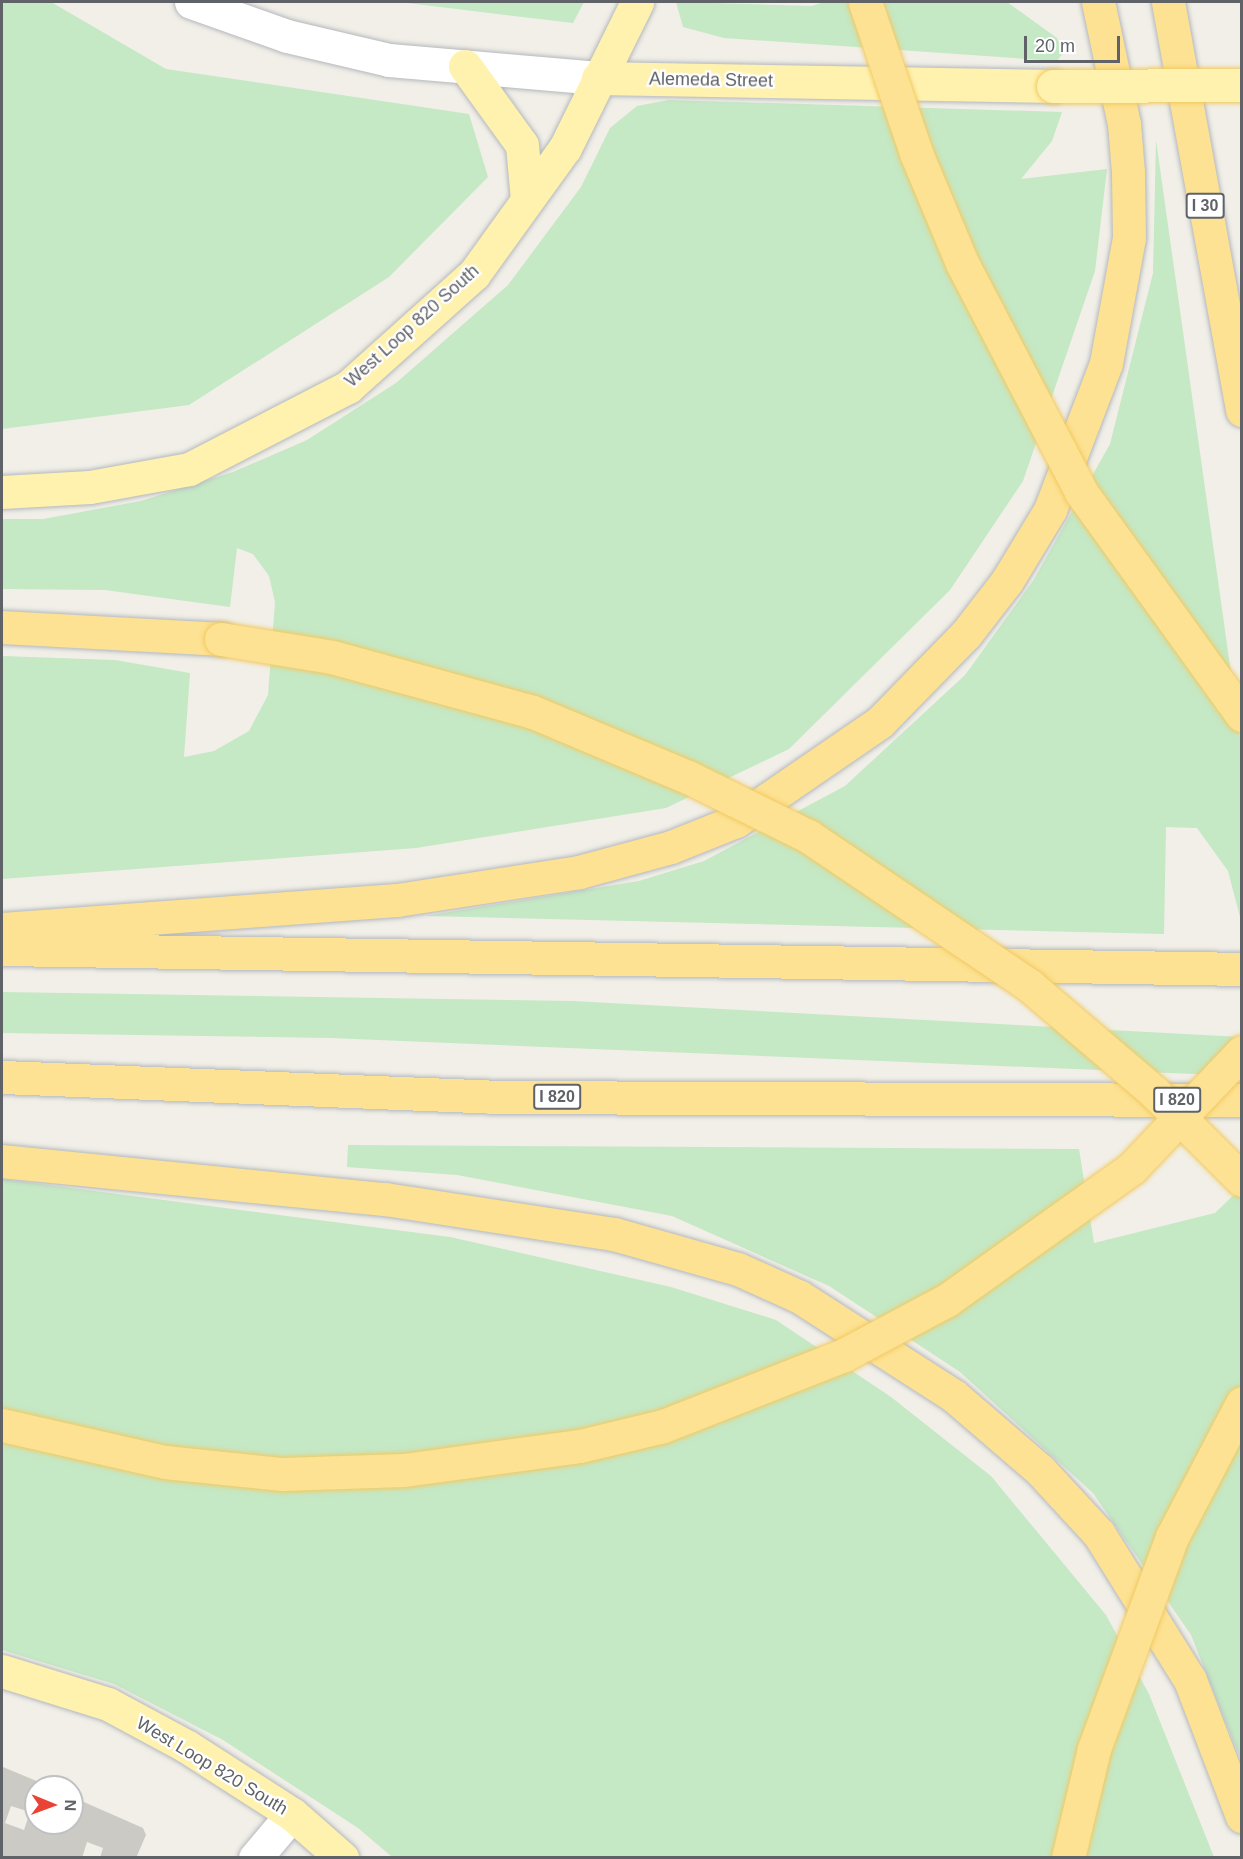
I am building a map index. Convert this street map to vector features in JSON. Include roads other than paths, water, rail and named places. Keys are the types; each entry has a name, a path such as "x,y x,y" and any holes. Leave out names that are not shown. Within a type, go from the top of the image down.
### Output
{"highway":[{"path":"865,2 916,153 962,263 1081,492 1242,715"},
{"path":"2,929 397,900 579,872 670,847 736,821 880,722 966,634 1007,581 1050,510 1106,363 1129,238 1128,172 1124,124 1098,2"},
{"name":"I 30","path":"1168,2 1242,411"},
{"path":"2,627 221,639 332,657 533,712 688,777 808,836 1030,986 1154,1092 1242,1180"},
{"path":"2,949 1242,969"},
{"path":"2,1425 165,1462 282,1474 404,1470 580,1446 663,1426 844,1355 946,1300 1132,1168 1242,1052"},
{"name":"I 820","path":"2,1077 490,1097 1242,1100"},
{"path":"2,1161 385,1199 614,1234 738,1269 800,1297 954,1396 1040,1470 1099,1534 1190,1680 1242,1816"},
{"path":"1068,1857 1094,1749 1172,1538 1242,1403"}],"main road":[{"name":"West Loop 820 South","path":"2,492 90,487 189,469 272,431 348,387 474,274 565,148 637,2"},
{"path":"465,66 522,145 527,200"},
{"name":"Alemeda Street","path":"598,78 1053,86 1242,85"},
{"name":"West Loop 820 South","path":"2,1671 108,1704 186,1746 292,1814 342,1857"}],"street":[{"name":"Alemeda Street","path":"191,2 287,36 389,60 598,78"},
{"path":"255,1857 292,1814"}]}
